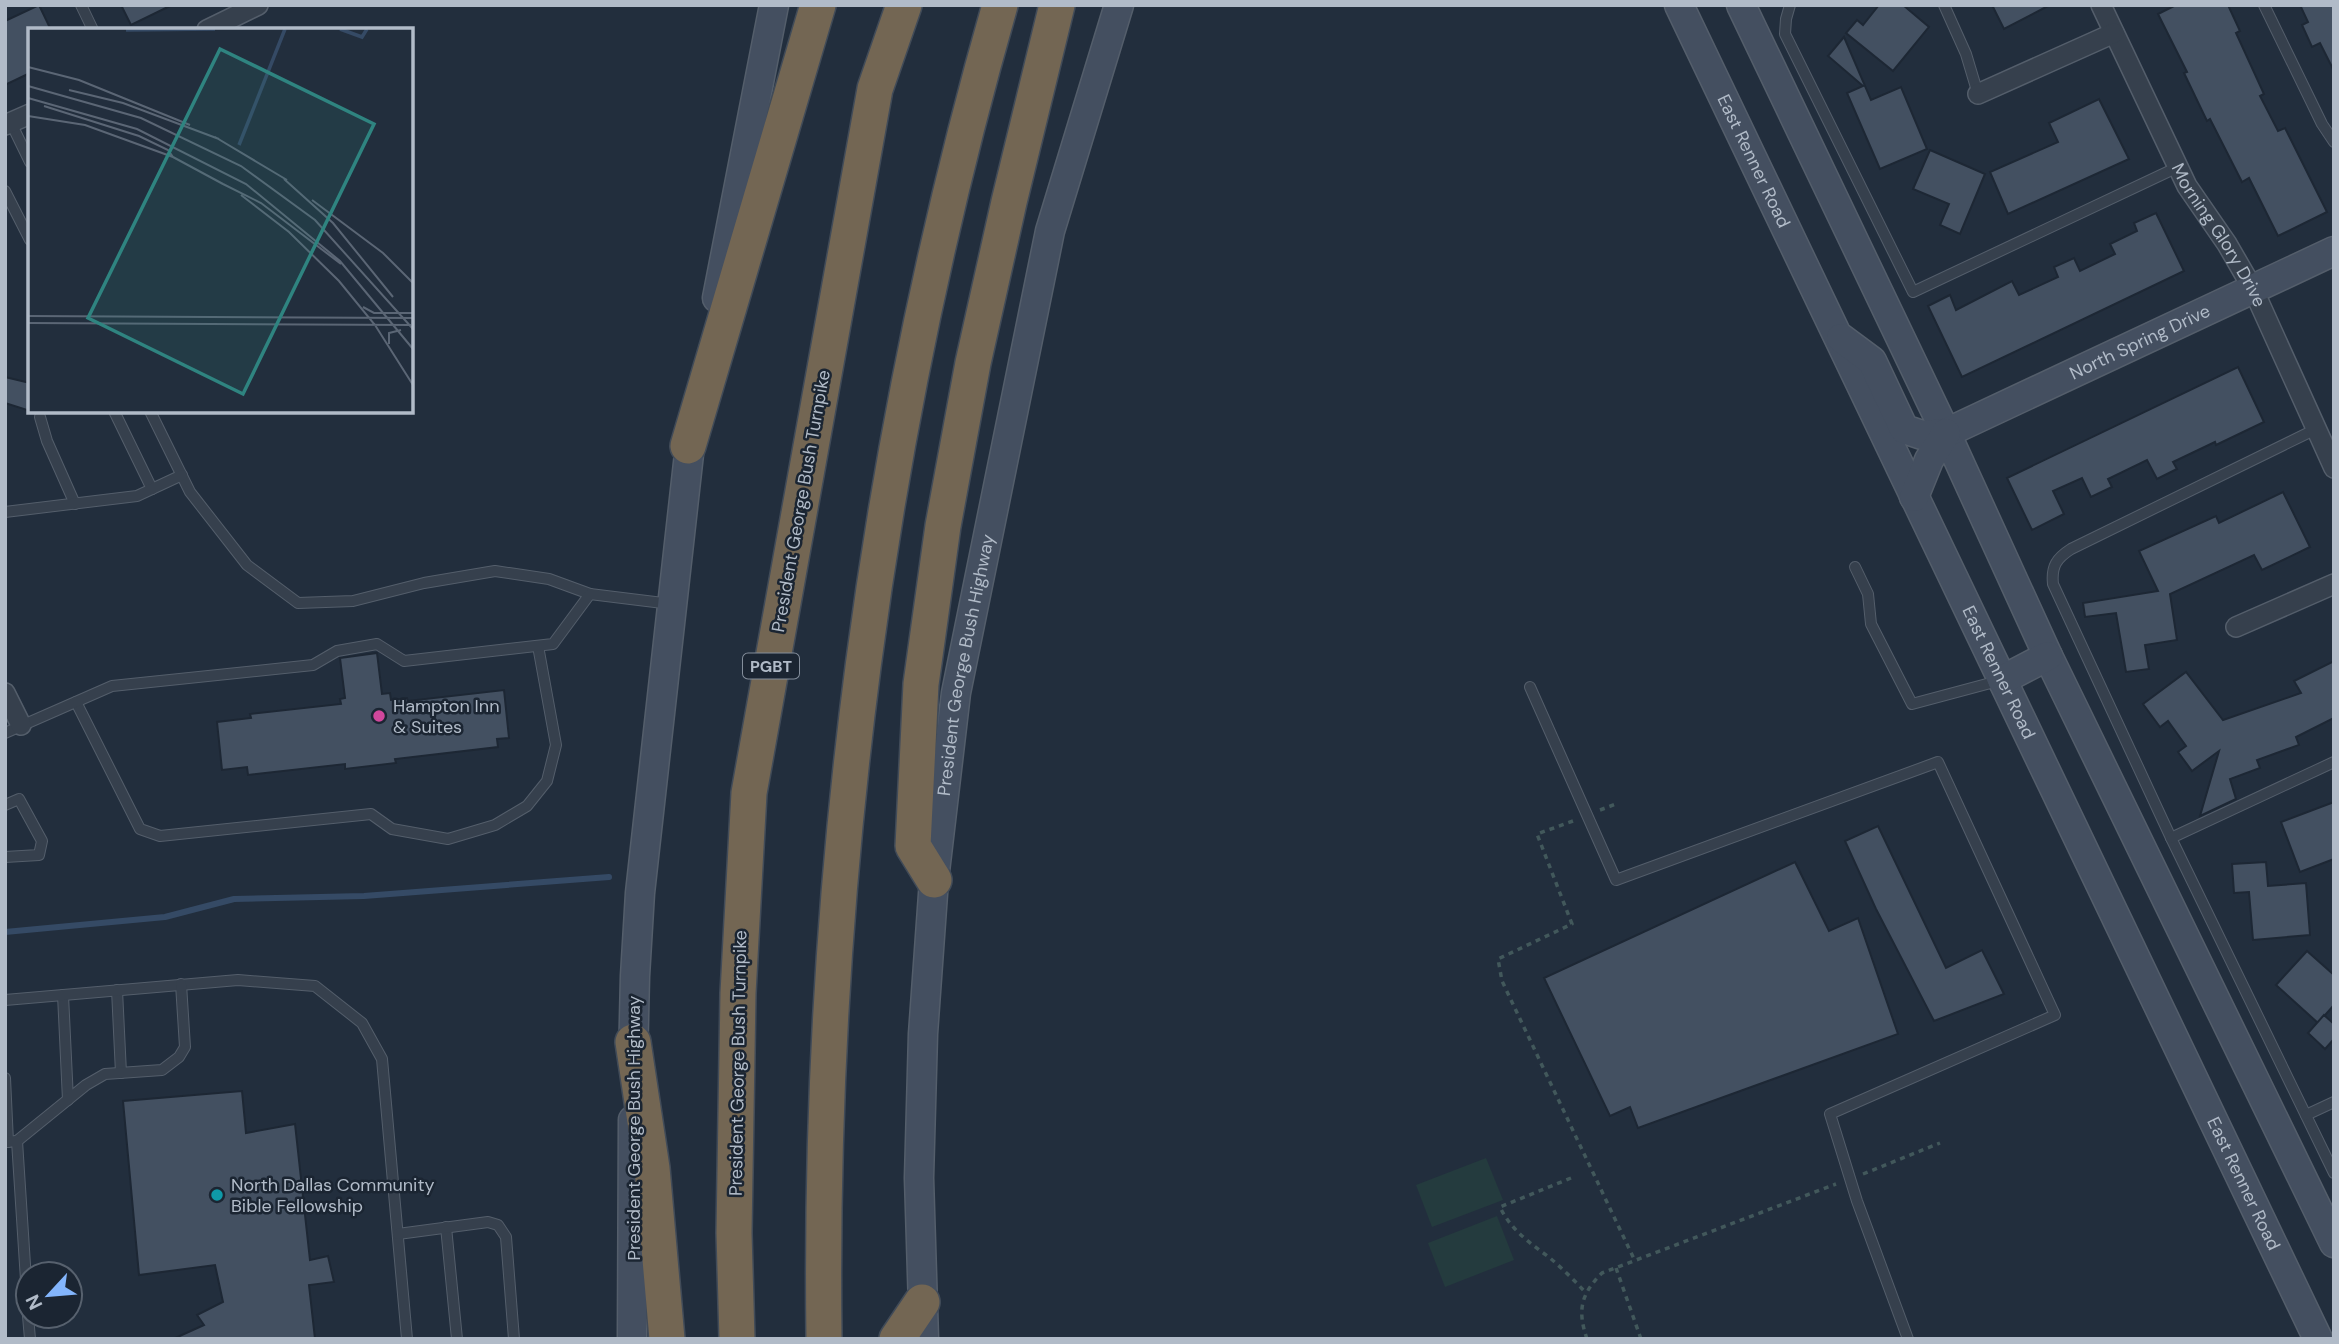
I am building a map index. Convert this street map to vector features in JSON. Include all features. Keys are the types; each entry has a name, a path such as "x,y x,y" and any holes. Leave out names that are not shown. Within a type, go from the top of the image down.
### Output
{"highway":[{"path":"688,446 818,5"},
{"name":"President George Bush Turnpike","path":"737,1339 734,1233 738,1007 749,793 876,89 904,5"},
{"path":"824,1339 824,1206 832,988 843,842 862,673 891,480 923,313 968,122 1000,5"},
{"path":"934,880 913,846 921,684 941,539 973,363 1057,5"},
{"path":"633,1042 652,1168 667,1339"},
{"path":"897,1339 922,1302"}],"main road":[{"name":"President George Bush Highway","path":"632,1339 633,1042 640,893 688,446 774,5"},
{"name":"President George Bush Highway","path":"924,1339 920,1105 925,999 934,880 956,693 1050,231 1119,5"},
{"path":"1741,5 1946,433 2049,656 2334,1243"},
{"name":"East Renner Road","path":"1684,7 1837,336 2318,1339"},
{"name":"North Spring Drive","path":"1946,433 2334,251"},
{"path":"1837,336 1872,361 1904,429 1922,435 1946,433"},
{"path":"1914,497 1929,460 1946,433"},
{"path":"2002,680 2049,656"}],"street":[{"path":"211,28 258,5"},
{"name":"Morning Glory Drive","path":"2101,5 2187,186 2227,244 2253,289 2334,468"},
{"path":"1978,94 2114,33"},
{"path":"8,124 28,115"},
{"path":"2236,627 2334,584"},
{"path":"5,693 13,729"}],"lane":[{"path":"81,5 92,28"},
{"path":"1790,5 1786,34 1913,292 2178,167"},
{"path":"1944,5 1966,54 1978,94"},
{"path":"2264,5 2322,124 2334,142"},
{"path":"8,124 28,159"},
{"path":"5,191 28,236"},
{"path":"115,413 152,489"},
{"path":"151,413 190,492 247,565 298,603 353,601 424,583 495,571 549,579 590,594 672,604"},
{"path":"40,417 47,441 75,504"},
{"path":"2316,429 2071,549 2056,559 2052,575 2053,584 2171,838 2334,1173"},
{"path":"5,512 136,496 182,475"},
{"path":"1855,567 1868,594 1871,624 1912,704 2002,680"},
{"path":"13,729 112,686 313,664 337,650 377,643 404,661 553,644 590,594"},
{"path":"76,702 140,829 160,836 371,814 392,829 448,838 495,825 527,806 547,781 556,745 538,646"},
{"path":"1530,687 1616,880 1938,762 2055,1015 1830,1114 1850,1179 1908,1339"},
{"path":"2171,838 2334,762"},
{"path":"5,805 19,799 42,841 39,855 5,857"},
{"path":"5,1000 238,980 315,986 362,1023 382,1059 407,1339"},
{"path":"10,1142 105,1074 162,1070 179,1057 185,1047 181,985"},
{"path":"117,990 121,1073"},
{"path":"63,995 68,1100"},
{"path":"5,1079 23,1260"},
{"path":"2306,1115 2334,1102"},
{"path":"398,1234 488,1222 498,1224 506,1237 514,1339"},
{"path":"446,1227 457,1339"}],"path":[{"path":"1616,804 1537,834 1572,924 1498,959 1502,981 1634,1259"},
{"path":"1587,1339 1581,1312 1586,1293 1602,1273 1921,1153 1940,1143"},
{"path":"1571,1178 1500,1207 1524,1238 1551,1259 1586,1293"},
{"path":"1615,1267 1641,1339"}],"green space":[{"path":"1486,1158 1503,1200 1432,1227 1416,1185"},
{"path":"1497,1216 1514,1260 1445,1287 1428,1243"}],"building":[{"path":"39,5 50,28 28,28 28,74 5,85 5,21"},
{"path":"121,5 172,5 131,25"},
{"path":"1879,5 1903,5 1929,27 1893,71 1846,33 1857,20 1863,25"},
{"path":"1992,5 2050,5 2004,29"},
{"path":"2176,5 2228,5 2240,31 2236,33 2264,94 2260,96 2278,131 2285,128 2327,212 2278,236 2249,178 2242,182 2210,119 2207,121 2184,73 2187,72 2158,14"},
{"path":"2300,5 2334,5 2334,71 2320,43 2312,47 2302,25 2308,22"},
{"path":"1844,37 1871,100 1901,87 1927,149 1880,169 1847,93 1863,86 1828,56"},
{"path":"2099,99 2129,159 2008,214 1990,172 2058,142 2049,123"},
{"path":"1930,150 1985,174 1960,234 1940,225 1949,204 1913,189"},
{"path":"2156,213 2184,271 1962,377 1928,306 1950,295 1956,310 2012,281 2019,295 2058,277 2054,267 2074,258 2080,271 2115,254 2110,244 2137,231 2134,223"},
{"path":"2238,367 2264,422 2173,462 2177,469 2157,479 2147,460 2108,479 2112,487 2091,497 2082,478 2053,491 2064,514 2032,530 2007,478"},
{"path":"5,377 28,383 28,410 5,403"},
{"path":"2283,492 2310,547 2262,570 2254,555 2170,594 2177,640 2145,645 2149,669 2126,672 2116,613 2085,617 2083,603 2158,591 2139,551 2216,516 2219,523"},
{"name":"Hampton Inn & Suites","path":"377,653 382,694 390,693 391,700 407,698 408,701 504,690 509,738 497,739 498,747 395,759 396,763 345,769 345,764 248,775 247,767 222,770 217,722 251,718 250,714 341,704 340,699 345,698 340,658"},
{"path":"2334,661 2334,718 2296,737 2299,745 2257,760 2260,768 2230,779 2236,799 2200,816 2219,751 2192,771 2178,752 2186,746 2168,721 2160,727 2143,704 2186,672 2223,720 2301,693 2294,681"},
{"path":"2334,802 2334,859 2300,872 2281,822"},
{"path":"1878,826 1946,968 1982,950 2004,994 1934,1021 1876,909 1845,841"},
{"path":"1795,862 1829,931 1858,918 1898,1034 1638,1128 1630,1107 1610,1116 1544,978"},
{"path":"2266,862 2268,886 2306,883 2310,935 2253,940 2249,892 2234,893 2232,864"},
{"path":"2307,951 2334,975 2334,1005 2318,1023 2276,985"},
{"path":"2324,1015 2334,1024 2334,1039 2325,1049 2308,1033"},
{"name":"North Dallas Community Bible Fellowship","path":"242,1091 246,1133 295,1124 310,1260 328,1256 334,1282 309,1285 315,1339 173,1339 204,1325 197,1315 223,1302 215,1265 139,1275 123,1101"}],"waterway":[{"path":"5,932 165,917 234,899 364,896 609,877"}],"place":[{"name":"Hampton Inn & Suites","path":"379,716"},
{"name":"North Dallas Community Bible Fellowship","path":"217,1195"}]}
